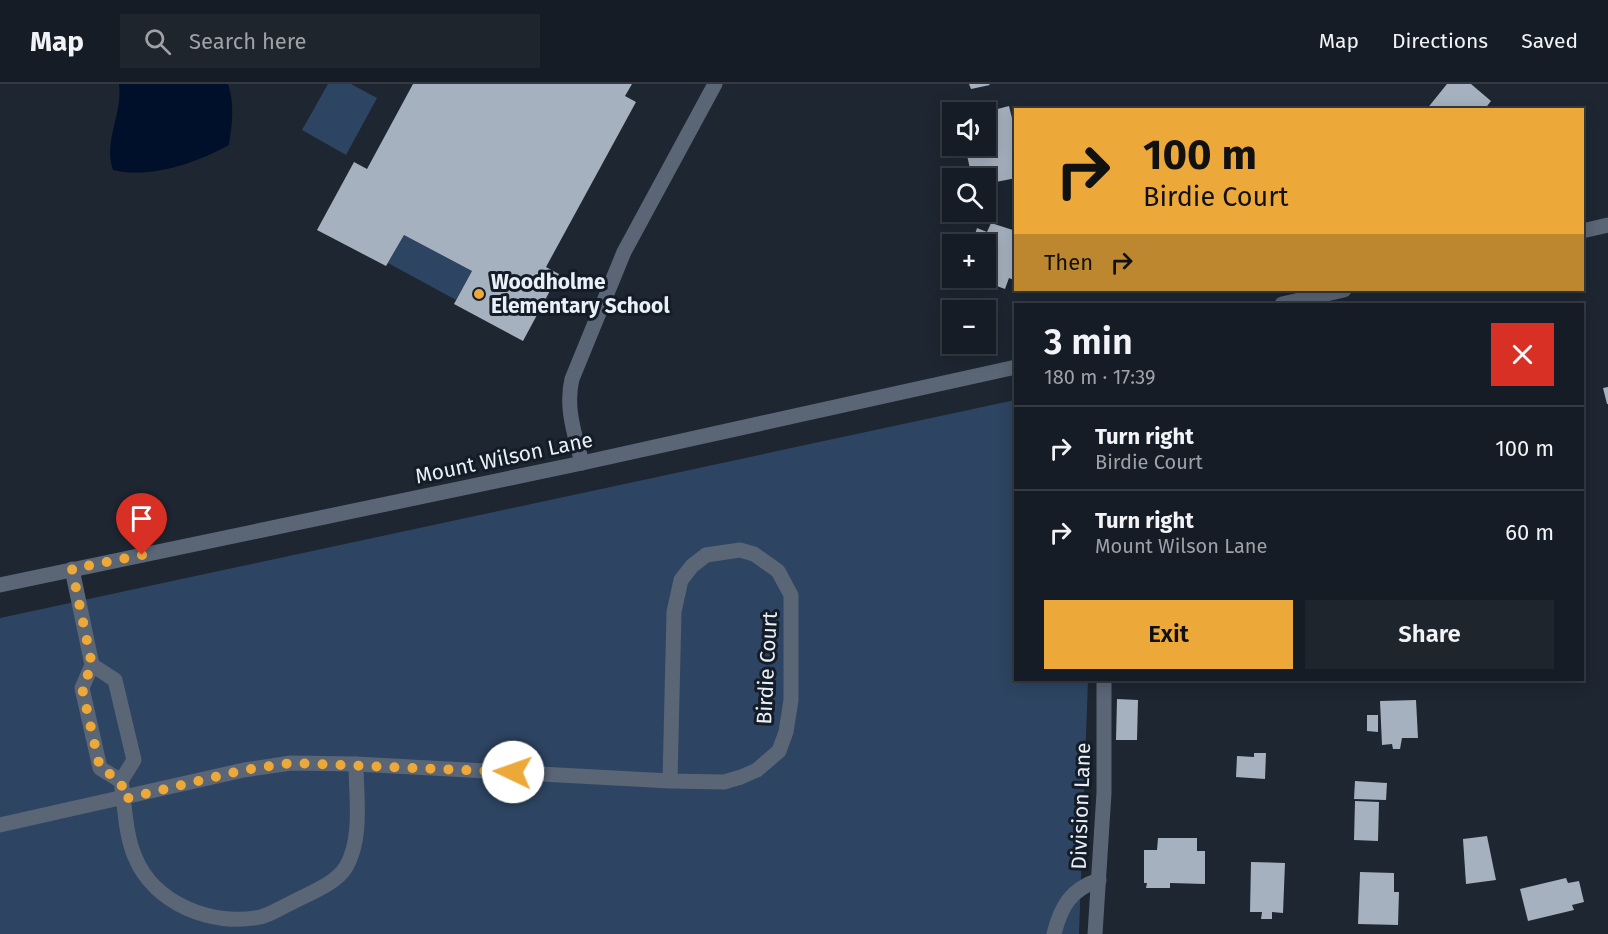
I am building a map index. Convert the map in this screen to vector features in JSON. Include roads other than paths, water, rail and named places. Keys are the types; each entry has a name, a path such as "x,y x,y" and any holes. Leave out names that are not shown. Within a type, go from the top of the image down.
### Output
{"street":[{"path":"582,463 569,410 569,394 590,332 624,252 715,84"},
{"path":"1584,231 1608,225"},
{"path":"1286,303 1340,291"},
{"name":"Mount Wilson Lane","path":"0,585 582,463 1014,367"},
{"name":"Birdie Court","path":"0,825 124,799 244,770 291,763 356,764 670,781 724,782 757,770 779,751 786,732 791,700 791,595 778,571 754,554 732,550 706,555 692,566 681,580 674,612 670,781"},
{"path":"72,569 92,665 82,688 100,768 121,781"},
{"path":"92,665 115,680 134,760 121,781 134,856 145,874 161,891 182,906 204,916 231,920 262,917 329,883 345,868 353,851 357,831 356,764"},
{"name":"Division Lane","path":"1095,934 1104,793 1104,681"},
{"path":"1054,934 1064,902 1083,885 1099,880"}],"place":[{"name":"Woodholme Elementary School","path":"479,294"}]}
